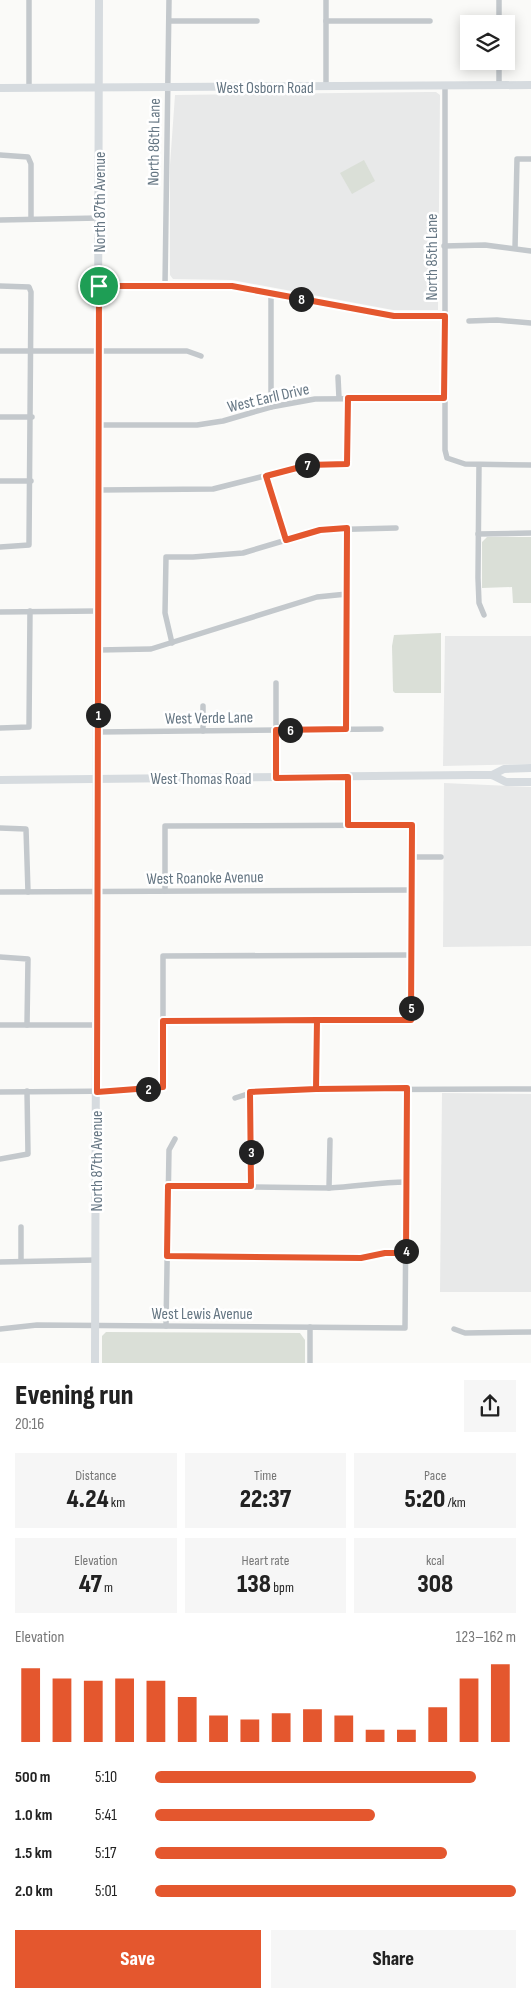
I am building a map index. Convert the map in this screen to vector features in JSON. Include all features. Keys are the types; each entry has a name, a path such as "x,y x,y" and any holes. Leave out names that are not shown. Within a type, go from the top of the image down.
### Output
{"street":[{"path":"29,0 29,88"},
{"name":"North 87th Avenue","path":"95,1363 98,892 99,0"},
{"name":"North 86th Lane","path":"165,285 169,0"},
{"path":"326,0 326,86"},
{"path":"499,0 499,15"},
{"path":"169,21 257,21"},
{"path":"326,21 430,21"},
{"path":"499,70 499,86"},
{"name":"North 85th Lane","path":"445,86 445,450 447,458 457,463 479,465"},
{"name":"West Osborn Road","path":"0,88 531,86"},
{"path":"0,156 28,157 31,164 31,219"},
{"path":"514,248 517,159 531,159"},
{"path":"0,220 98,218"},
{"path":"444,246 485,245 531,251"},
{"path":"99,286 224,285 394,316 445,316"},
{"path":"0,286 29,287 31,292 32,417 29,544 0,546"},
{"path":"271,293 271,407"},
{"path":"470,321 497,320 531,323"},
{"path":"0,351 187,351 201,356"},
{"path":"338,376 339,398"},
{"name":"West Earll Drive","path":"98,424 197,425 224,421 271,407 305,400 339,398 444,398"},
{"path":"98,490 214,489 308,465 347,464 348,398"},
{"path":"0,417 32,417"},
{"path":"484,615 479,603 479,465 531,465"},
{"path":"266,476 286,540"},
{"path":"0,481 31,481"},
{"path":"346,729 347,528"},
{"path":"172,643 165,613 166,557 242,553 320,530 396,528"},
{"path":"478,534 531,533"},
{"path":"98,650 152,649 317,597 346,594"},
{"path":"0,728 29,727 30,611"},
{"path":"0,612 98,611"},
{"path":"276,683 276,778"},
{"path":"203,706 203,731"},
{"name":"West Verde Lane","path":"98,732 381,729"},
{"name":"West Thomas Road","path":"0,780 492,775 504,769 531,768"},
{"name":"West Thomas Road","path":"492,775 506,782 531,782"},
{"path":"348,777 348,825"},
{"path":"163,1021 411,1020 412,825 165,826 165,891"},
{"path":"0,828 26,829 28,892"},
{"path":"411,857 441,857"},
{"name":"West Roanoke Avenue","path":"0,892 411,890"},
{"path":"0,1092 27,1090 97,1092 163,1087 163,956 411,955"},
{"path":"0,957 28,959 27,1025"},
{"path":"316,1089 317,1020"},
{"path":"0,1025 97,1025"},
{"path":"167,1256 361,1258 385,1253 406,1253 407,1088"},
{"path":"235,1098 250,1092 316,1089 531,1088"},
{"path":"0,1159 28,1154 27,1090"},
{"path":"250,1092 251,1186"},
{"path":"166,1326 169,1150 175,1139"},
{"path":"329,1188 330,1140"},
{"path":"168,1186 329,1188 351,1187 376,1182 406,1182"},
{"path":"21,1228 21,1260"},
{"name":"West Lewis Avenue","path":"0,1328 37,1325 405,1328 406,1253"},
{"path":"0,1262 21,1260 96,1260"},
{"path":"310,1327 310,1363"},
{"path":"454,1328 464,1333 531,1332"}],"shaded area":[{"path":"436,92 440,95 438,310 393,310 232,280 173,279 170,275 170,165 175,95"},
{"path":"364,160 375,181 352,194 340,173"},
{"path":"487,537 531,537 531,603 513,603 512,587 482,588 482,542"},
{"path":"441,633 441,693 395,693 393,691 392,646 394,635"},
{"path":"445,636 531,636 531,764 443,766"},
{"path":"444,783 531,787 531,946 443,947"},
{"path":"442,1093 531,1094 531,1292 440,1292"},
{"path":"106,1332 300,1333 305,1340 305,1363 102,1363 102,1336"}],"route":[{"path":"99,286 97,1092 122,1092 163,1087 163,1021 317,1020 316,1089 260,1090 250,1092 251,1186 168,1186 167,1256 361,1258 385,1253 406,1253 407,1088 316,1089 317,1020 411,1020 412,825 348,825 348,777 276,778 276,730 346,729 347,528 320,530 286,540 266,476 308,465 347,464 348,398 444,398 445,316 394,316 224,285 99,286"}]}
